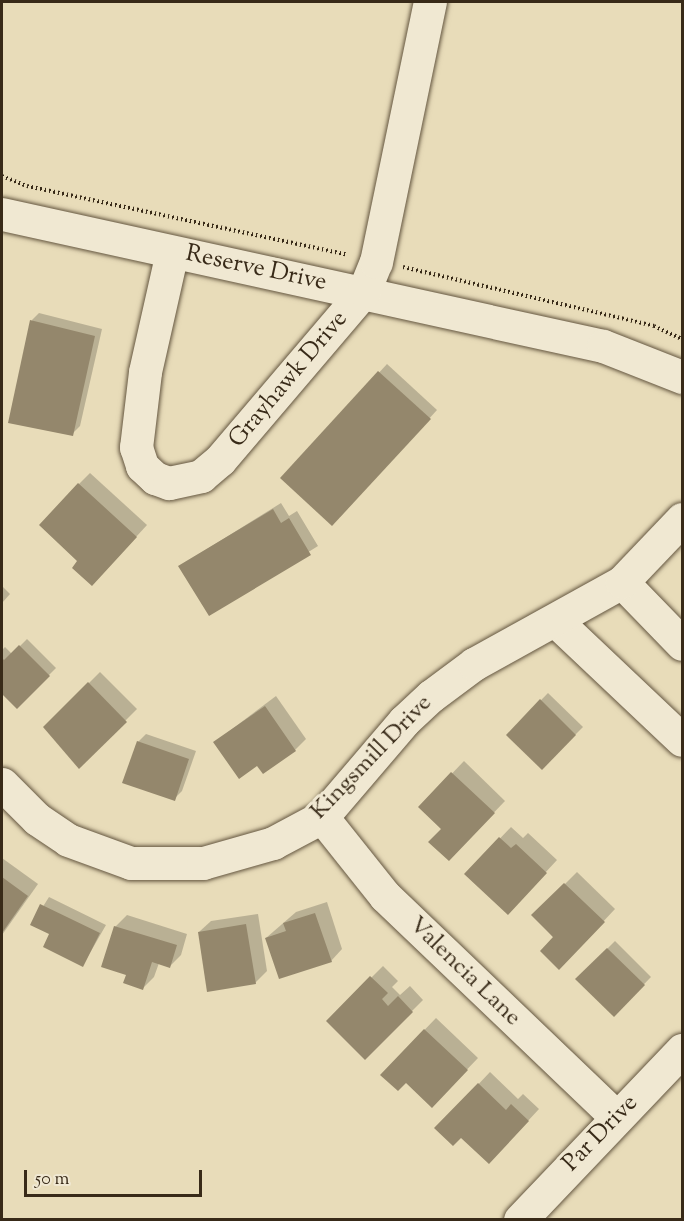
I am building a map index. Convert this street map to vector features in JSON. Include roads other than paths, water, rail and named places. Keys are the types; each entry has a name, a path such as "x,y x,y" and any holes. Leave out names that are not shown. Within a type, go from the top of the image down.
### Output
{"street":[{"name":"Grayhawk Drive","path":"172,252 145,372 136,447 142,466 154,478 169,483 201,476 220,460 364,291 376,261 430,2"},
{"name":"Reserve Drive","path":"2,214 364,291 603,346 682,376"},
{"name":"Kingsmill Drive","path":"2,784 37,819 68,840 131,863 203,863 239,855 322,817 404,721 431,696 474,664 556,621 622,582 682,519"},
{"path":"622,582 682,644"},
{"path":"556,621 682,740"},
{"name":"Valencia Lane","path":"322,817 385,896 616,1118"},
{"name":"Par Drive","path":"520,1220 682,1050"}]}
